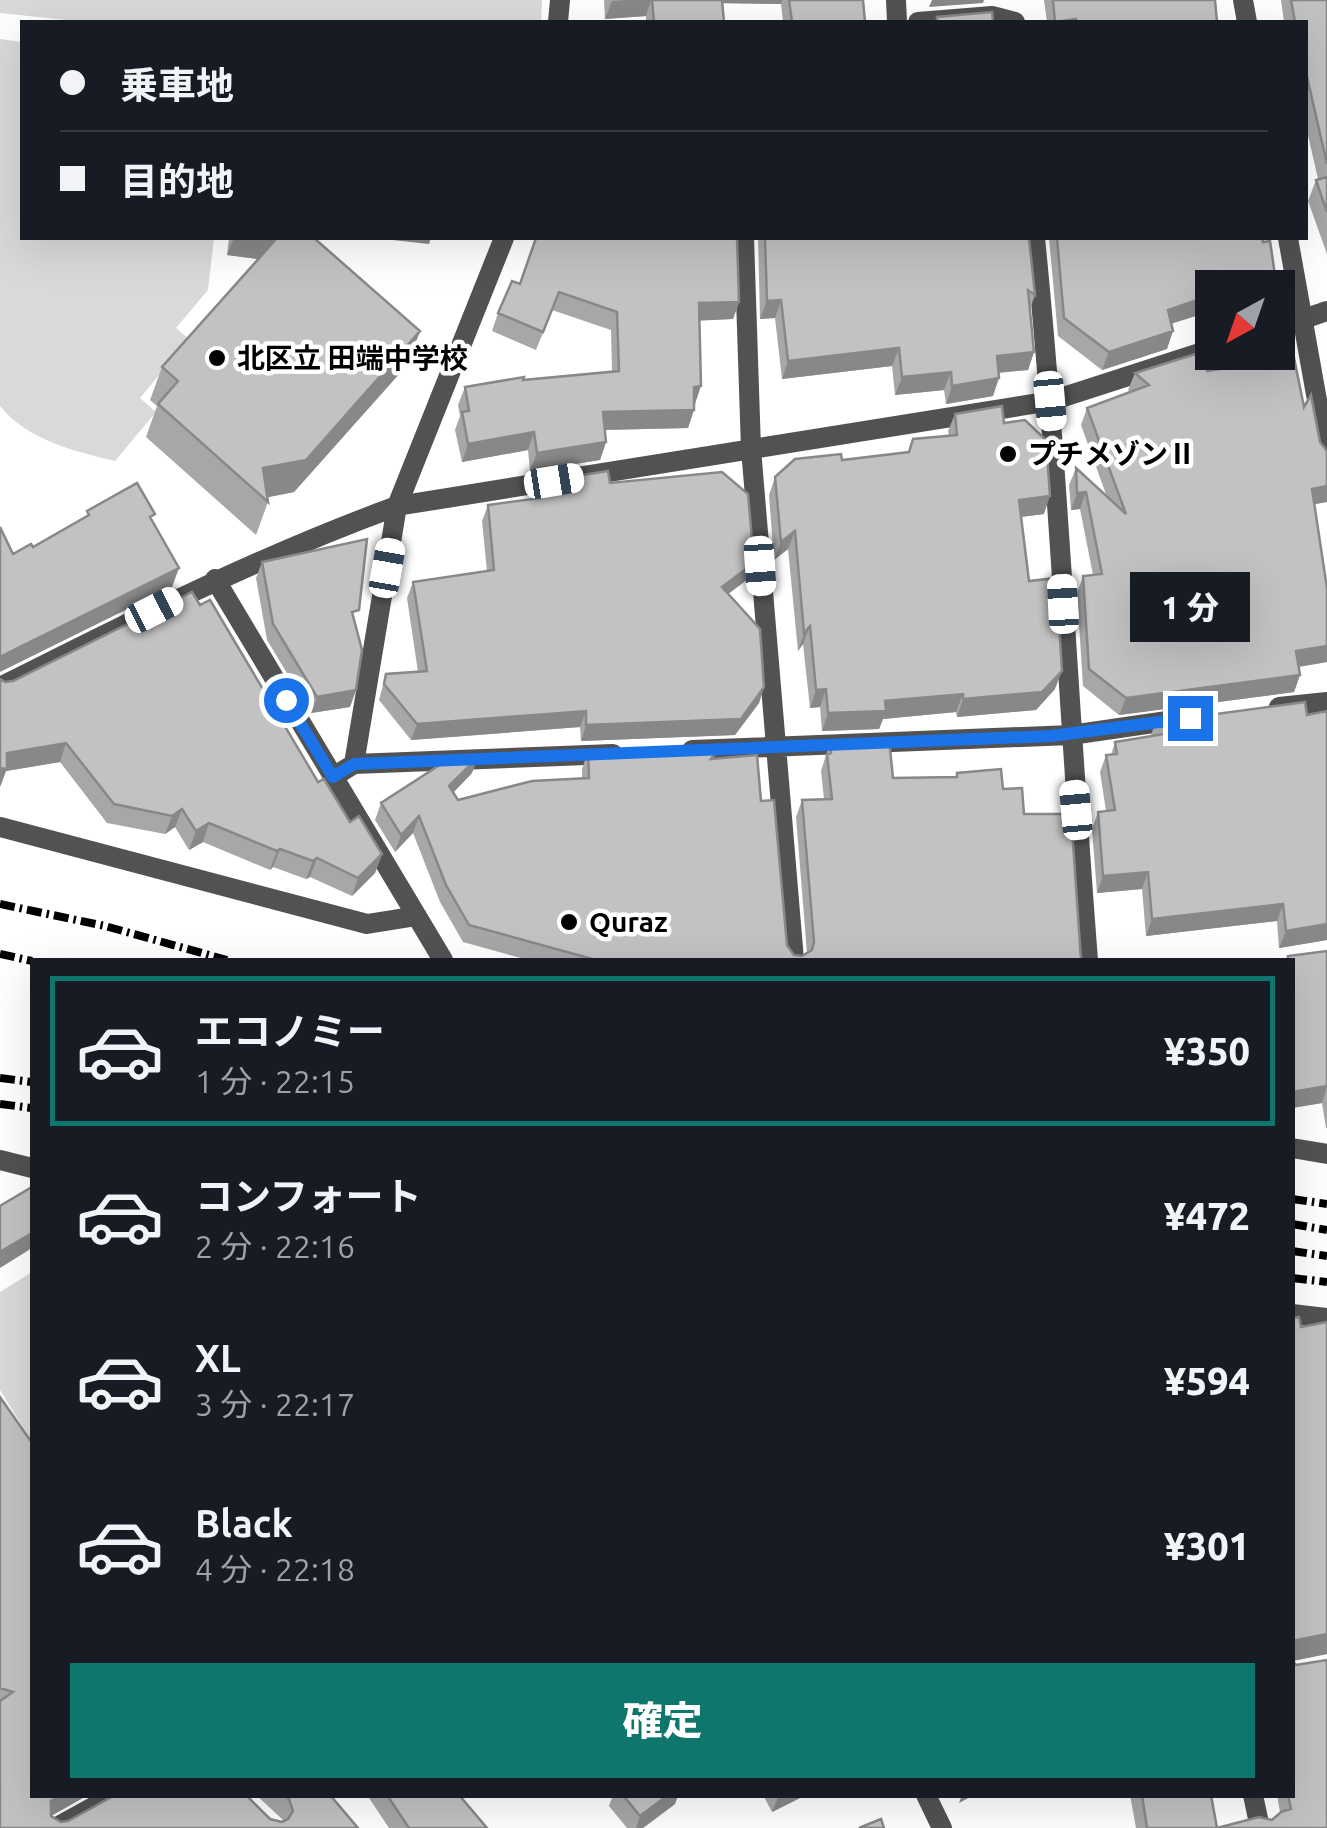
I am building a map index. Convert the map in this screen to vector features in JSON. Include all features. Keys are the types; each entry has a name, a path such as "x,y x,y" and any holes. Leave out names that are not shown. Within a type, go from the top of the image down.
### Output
{"street":[{"path":"943,20 992,16 1007,20"},
{"path":"354,764 397,506 503,240"},
{"path":"744,240 751,449 794,958"},
{"path":"1035,240 1088,958"},
{"path":"1288,240 1327,456"},
{"path":"1295,322 1327,311"},
{"path":"0,687 215,580 304,540 397,506 1050,401 1195,354"},
{"path":"215,580 442,958"},
{"path":"1266,709 1327,702"},
{"path":"676,751 1071,734 1208,715"},
{"path":"333,777 354,764 638,753"},
{"path":"0,827 367,924 417,916"},
{"path":"1295,1149 1327,1154"},
{"path":"0,1160 30,1168"},
{"path":"1295,1314 1327,1318"},
{"path":"56,1828 110,1798"},
{"path":"927,1798 942,1828"},
{"path":"1254,1798 1260,1828"}],"shaded area":[{"path":"0,0 542,0 541,20 66,20 0,13"},
{"path":"0,39 20,42 20,240 214,240 208,290 176,328 189,339 140,398 156,412 115,461 37,436 0,406"},
{"path":"30,1273 30,1439 0,1390 0,1292"}],"building":[{"path":"652,0 722,0 724,20 654,20"},
{"path":"789,0 863,0 865,20 792,20"},
{"path":"1053,0 1215,0 1217,20 1076,19 1055,20"},
{"path":"1291,0 1327,0 1327,164 1308,81 1308,20 1295,20"},
{"path":"992,12 993,20 937,20"},
{"path":"1327,177 1327,212 1316,180"},
{"path":"275,240 316,240 420,331 306,460 263,468 268,502 158,404 178,381 162,367"},
{"path":"535,240 737,240 739,302 699,303 701,386 694,387 694,410 603,412 606,442 537,453 534,432 468,444 462,412 469,411 465,387 524,377 523,380 619,371 617,312 559,292 543,332 498,313 512,281 520,284"},
{"path":"765,240 1029,240 1035,295 1028,290 1034,352 997,356 999,378 952,386 951,372 902,377 899,348 788,361 781,300 767,301"},
{"path":"1057,240 1270,241 1274,270 1195,270 1195,301 1168,310 1173,331 1109,352 1064,318"},
{"path":"1195,354 1195,370 1295,370 1295,363 1304,407 1311,395 1320,442 1327,451 1327,486 1312,489 1327,588 1327,646 1296,651 1300,675 1126,698 1089,669 1083,576 1102,574 1086,492 1077,493 1076,468 1126,514 1087,408 1149,385 1135,373"},
{"path":"1002,406 1004,423 1025,420 1046,440 1050,496 1019,500 1029,581 1056,578 1062,671 1042,692 885,701 886,711 828,713 826,689 816,690 810,626 804,633 795,531 781,542 775,477 795,459 841,454 842,460 909,452 913,439 957,435 955,414"},
{"path":"608,471 610,483 722,472 748,494 754,563 722,587 760,629 764,687 741,719 586,725 586,711 417,724 384,684 386,674 427,671 413,582 494,570 488,505 541,498 539,482"},
{"path":"137,483 155,514 150,517 179,568 0,657 0,527 13,554 89,515 87,511"},
{"path":"367,539 359,610 352,612 362,650 356,690 317,697 273,624 262,562"},
{"path":"192,592 200,605 210,600 318,782 324,779 350,822 359,816 382,854 358,878 317,858 313,861 277,851 209,823 196,831 182,809 172,816 114,804 66,743 7,753 7,769 0,768 0,679 13,681"},
{"path":"1305,702 1307,715 1327,711 1327,924 1286,931 1283,904 1152,919 1148,872 1103,876 1098,812 1115,810 1106,755 1117,754 1115,742 1170,733 1156,722"},
{"path":"889,739 893,778 957,777 957,773 1001,769 1003,789 1022,788 1024,814 1071,814 1081,958 589,958 469,925 446,885 419,816 401,835 381,803 452,757 479,756 449,786 458,800 532,781 589,778 588,751 720,746 711,759 757,755 761,801 774,800 787,945 794,955 802,956 812,950 814,942 802,800 832,799 827,754 831,753 830,742"},
{"path":"1327,951 1327,1086 1295,1091 1295,958 1288,956"},
{"path":"30,1188 30,1234 0,1252 0,1206"},
{"path":"1299,1317 1301,1327 1327,1322 1327,1634 1295,1640 1295,1318"},
{"path":"0,1397 30,1440 30,1798 56,1798 51,1801 51,1816 61,1822 110,1798 249,1798 270,1819 282,1822 293,1811 288,1798 333,1798 358,1828 0,1828 0,1701 13,1692 0,1688"},
{"path":"1327,1660 1327,1828 1217,1828 1259,1817 1272,1820 1291,1809 1289,1798 1295,1798 1295,1664"},
{"path":"389,1798 462,1798 487,1828 409,1828"},
{"path":"625,1798 664,1798 640,1816"},
{"path":"1142,1798 1212,1798 1217,1828 1147,1828"},
{"path":"881,1819 884,1828 859,1828"}],"railway":[{"path":"0,904 105,926 220,958"},
{"path":"0,954 30,961"},
{"path":"0,1078 30,1082"},
{"path":"0,1104 30,1108"},
{"path":"1295,1199 1327,1204"},
{"path":"1295,1225 1327,1230"},
{"path":"1295,1251 1327,1256"},
{"path":"1295,1278 1327,1282"}],"place":[{"name":"北区立 田端中学校","path":"217,358"},
{"name":"プチメゾンⅡ","path":"1008,454"},
{"name":"Quraz","path":"569,922"}],"route":[{"path":"286,700 333,777 354,764 1051,736 1190,718"}]}
